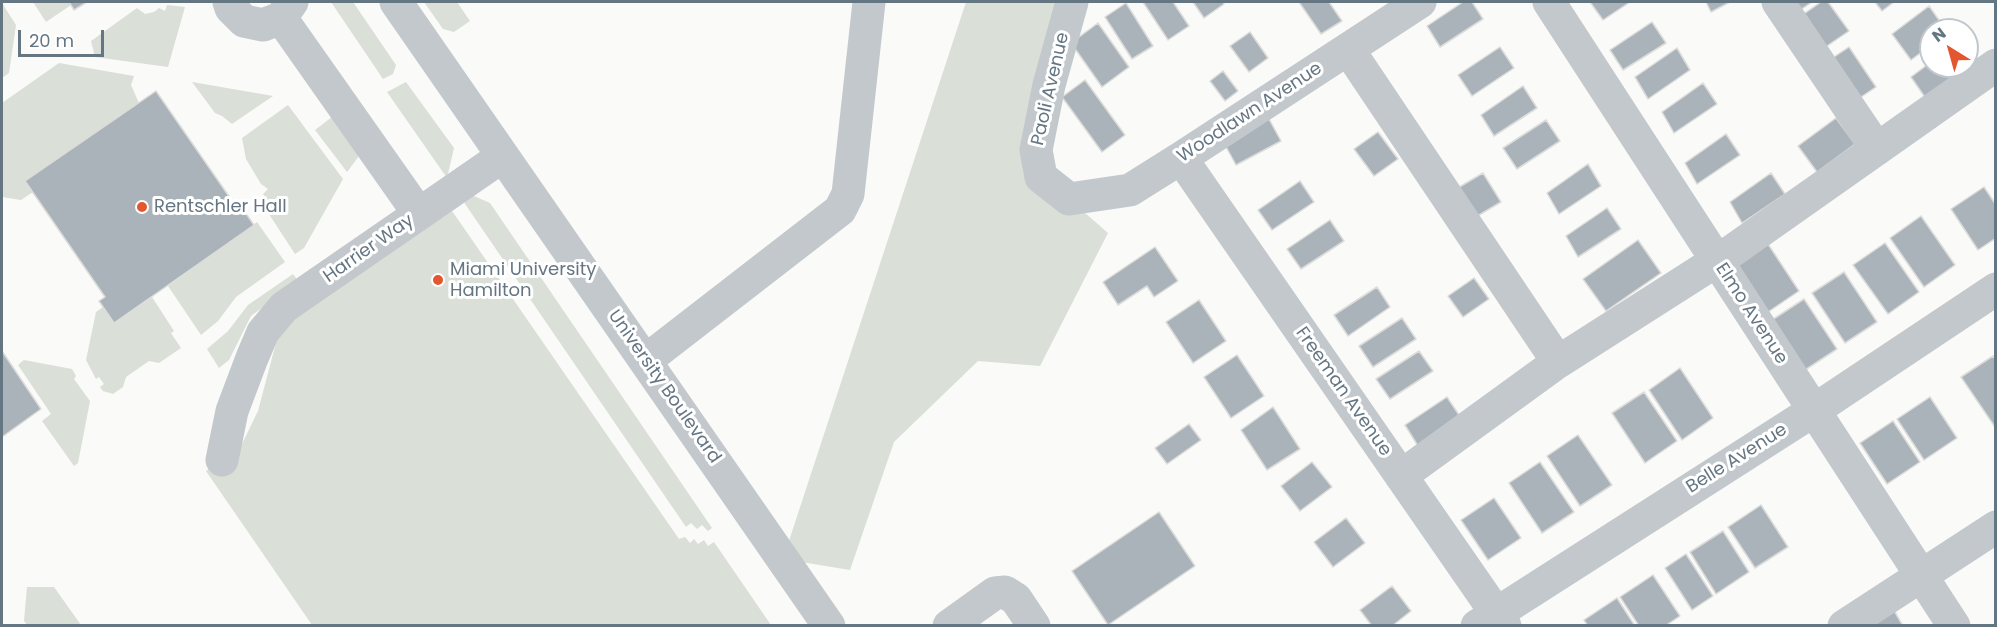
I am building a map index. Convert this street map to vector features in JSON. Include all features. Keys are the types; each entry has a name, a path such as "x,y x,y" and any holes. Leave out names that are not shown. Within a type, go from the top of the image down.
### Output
{"street":[{"path":"229,2 231,8 244,21 263,25 286,10 419,214"},
{"name":"University Boulevard","path":"396,2 829,626"},
{"path":"645,361 840,210 848,194 869,2"},
{"name":"Paoli Avenue","path":"1069,199 1041,177 1036,150 1049,85 1072,2"},
{"name":"Woodlawn Avenue","path":"1069,199 1130,190 1420,2"},
{"name":"Elmo Avenue","path":"1549,2 1954,626"},
{"path":"1778,2 1877,149"},
{"path":"1348,49 1558,362"},
{"path":"1401,476 1558,362 1717,261 1995,65"},
{"name":"Harrier Way","path":"252,358 263,332 284,307 503,156"},
{"name":"Freeman Avenue","path":"1181,158 1401,476 1493,621"},
{"name":"Belle Avenue","path":"1493,621 1995,289"},
{"path":"1844,626 1995,527"},
{"path":"949,626 995,593 1005,592 1016,599 1034,626"}],"shaded area":[{"path":"33,2 69,2 71,5 46,22"},
{"path":"331,2 353,2 396,65 393,74 383,79"},
{"path":"424,2 457,2 470,21 454,32 443,29"},
{"path":"966,2 1072,2 1036,150 1069,199 1108,233 1040,366 978,361 894,442 850,570 783,559"},
{"path":"2,3 16,25 9,73 2,78"},
{"path":"167,5 185,7 168,67 95,57 91,41 137,8 145,14 159,8 165,11"},
{"path":"59,63 134,76 131,85 139,103 25,181 33,192 21,200 2,197 2,103"},
{"path":"192,82 273,96 232,124 215,113"},
{"path":"406,82 454,148 447,178 387,92"},
{"path":"288,105 343,179 304,248 295,254 265,208 270,203 263,194 268,189 261,184 246,159 242,138"},
{"path":"332,117 359,156 347,172 315,130"},
{"path":"474,196 490,203 712,528 708,531 702,525 697,529 691,523 686,527 461,198"},
{"path":"450,208 679,539 685,537 690,543 694,539 698,544 704,540 708,546 714,542 771,625 312,625 206,471 242,444 258,411 277,339 297,312"},
{"path":"257,222 285,262 236,297 218,321 201,335 168,286"},
{"path":"293,274 298,281 251,316 229,360 219,368 207,349 228,331 248,305"},
{"path":"152,297 174,331 171,333 181,348 159,363 149,361 126,377 123,387 113,394 103,391 100,387 104,384 99,377 96,379 86,360 96,312 103,307 114,323"},
{"path":"24,360 72,369 76,376 74,379 90,401 78,463 74,466 42,421 51,414 18,365"},
{"path":"27,587 54,587 81,625 27,625 24,621"}],"building":[{"path":"69,2 87,2 74,10"},
{"path":"1143,2 1173,2 1189,26 1168,40"},
{"path":"1193,2 1223,2 1224,4 1204,18"},
{"path":"1299,2 1329,2 1342,21 1321,34"},
{"path":"1463,2 1472,2 1483,19 1440,47 1427,26"},
{"path":"1590,2 1630,2 1603,20"},
{"path":"1706,2 1730,2 1711,12"},
{"path":"1785,2 1812,2 1794,14"},
{"path":"1821,2 1828,2 1849,31 1821,50 1798,18"},
{"path":"1875,2 1894,2 1882,11"},
{"path":"1126,3 1153,46 1132,59 1105,17"},
{"path":"1929,6 1938,18 1919,18 1919,54 1911,60 1892,34"},
{"path":"1652,22 1666,43 1623,70 1610,50"},
{"path":"1098,23 1129,67 1102,87 1071,43"},
{"path":"1250,32 1268,58 1249,72 1230,46"},
{"path":"1500,47 1514,68 1472,96 1458,75"},
{"path":"1849,47 1876,87 1855,101 1828,61"},
{"path":"1677,48 1690,70 1648,99 1635,77"},
{"path":"1223,71 1238,91 1225,101 1210,81"},
{"path":"1919,71 1919,78 1971,78 1931,106 1911,77"},
{"path":"1085,80 1125,135 1102,152 1062,97"},
{"path":"1703,83 1717,104 1674,133 1662,112"},
{"path":"1523,86 1537,108 1494,136 1481,115"},
{"name":"Rentschler Hall","path":"156,91 235,205 238,202 254,225 114,323 99,301 105,297 25,181"},
{"path":"1836,118 1855,144 1817,172 1798,146"},
{"path":"1269,119 1281,141 1236,165 1224,143"},
{"path":"1546,120 1560,141 1517,169 1503,148"},
{"path":"1378,132 1398,159 1374,176 1354,149"},
{"path":"1726,134 1740,155 1697,184 1685,163"},
{"path":"1588,164 1601,186 1559,214 1547,193"},
{"path":"1483,173 1501,202 1474,218 1456,189"},
{"path":"1771,173 1785,194 1742,223 1730,202"},
{"path":"1300,181 1314,202 1272,230 1258,210"},
{"path":"1984,187 1996,205 1996,238 1978,250 1951,209"},
{"path":"1607,208 1621,229 1578,257 1566,236"},
{"path":"1921,216 1955,265 1924,287 1890,238"},
{"path":"1330,220 1344,241 1301,269 1287,249"},
{"path":"1638,240 1661,273 1606,311 1583,279"},
{"path":"1766,241 1799,291 1768,312 1734,263"},
{"path":"1885,243 1919,292 1888,314 1853,265"},
{"path":"1155,247 1178,281 1154,297 1147,286 1118,305 1103,282"},
{"path":"1844,272 1877,322 1845,343 1812,293"},
{"path":"1474,278 1489,299 1463,317 1448,296"},
{"path":"1377,287 1390,307 1348,336 1334,315"},
{"path":"1804,299 1837,349 1805,370 1772,320"},
{"path":"1199,300 1226,341 1193,363 1166,322"},
{"path":"1402,318 1416,339 1373,367 1359,346"},
{"path":"2,351 41,409 2,437"},
{"path":"1419,351 1433,371 1390,399 1376,379"},
{"path":"1237,355 1264,396 1231,418 1204,377"},
{"path":"1993,356 1996,360 1995,427 1961,377"},
{"path":"1680,368 1713,418 1682,440 1649,390"},
{"path":"1644,392 1677,441 1645,463 1612,413"},
{"path":"1447,397 1461,418 1418,446 1405,425"},
{"path":"1930,397 1957,438 1924,460 1897,419"},
{"path":"1273,407 1300,449 1267,470 1241,430"},
{"path":"1893,421 1920,462 1887,484 1860,443"},
{"path":"1189,424 1201,440 1167,464 1155,448"},
{"path":"1578,435 1612,485 1580,506 1547,456"},
{"path":"1312,462 1332,487 1300,511 1281,486"},
{"path":"1540,462 1574,512 1542,533 1509,483"},
{"path":"1494,498 1521,538 1488,560 1461,520"},
{"path":"1761,505 1788,547 1755,568 1728,527"},
{"path":"1159,512 1195,566 1108,625 1072,571"},
{"path":"1346,518 1365,543 1333,567 1314,542"},
{"path":"1723,531 1749,572 1716,594 1690,552"},
{"path":"1686,554 1713,596 1692,610 1665,568"},
{"path":"1653,575 1680,616 1665,626 1639,626 1620,597"},
{"path":"1392,586 1411,611 1392,626 1372,626 1360,610"},
{"path":"1617,598 1635,626 1588,626 1584,620"},
{"path":"1892,607 1903,626 1864,626"}],"place":[{"name":"Rentschler Hall","path":"142,207"},
{"name":"Miami University Hamilton","path":"438,280"}]}
